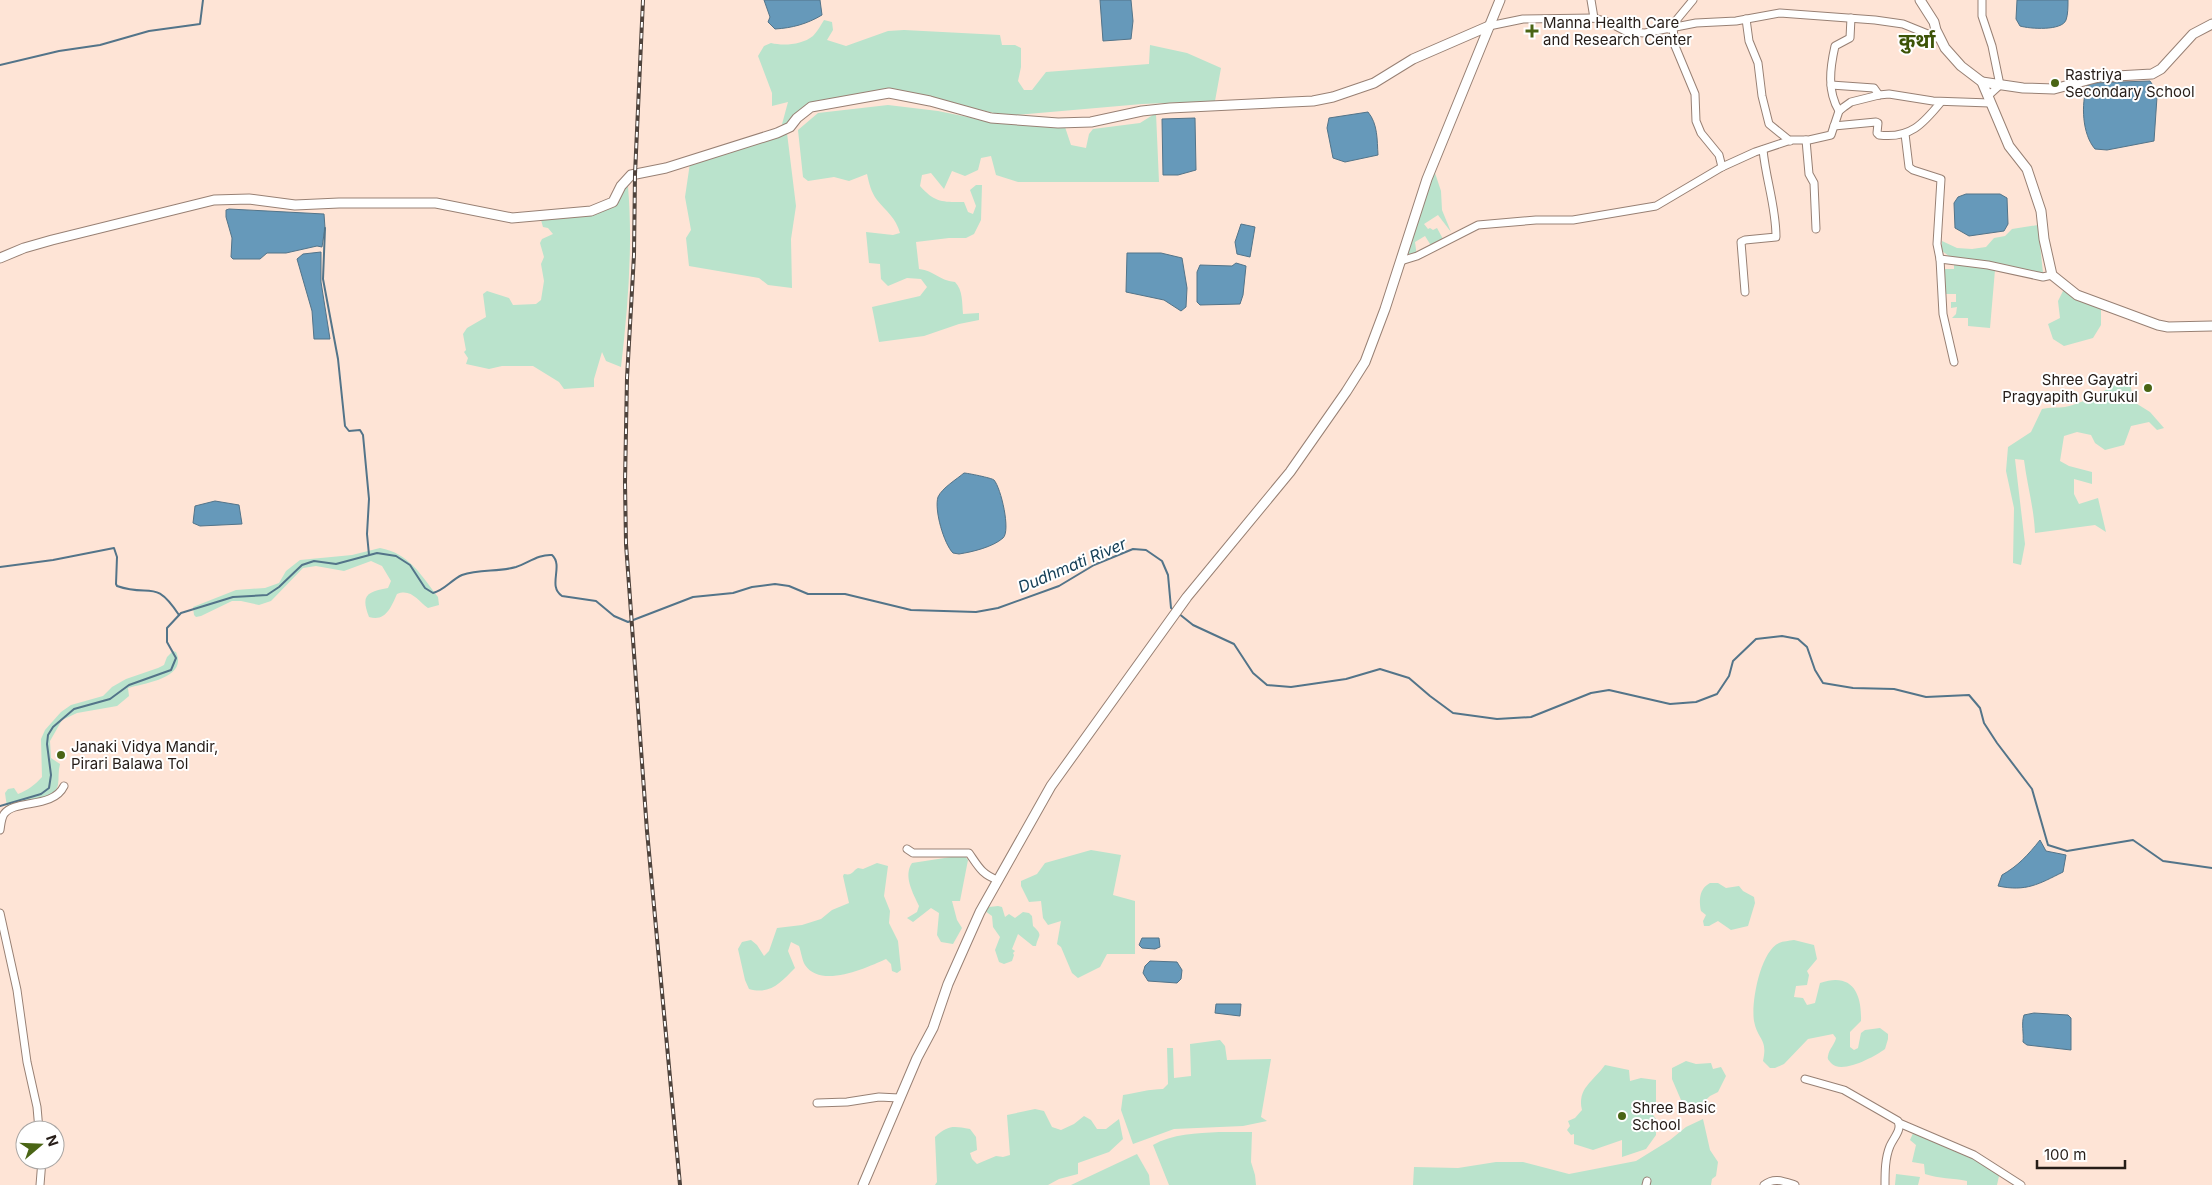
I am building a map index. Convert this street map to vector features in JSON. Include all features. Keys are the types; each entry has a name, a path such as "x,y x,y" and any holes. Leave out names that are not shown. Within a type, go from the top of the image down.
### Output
{"street":[{"path":"863,1185 899,1098 933,1028 948,984 980,912 1052,786 1187,597 1273,495 1365,362 1402,258 1426,179 1500,0"},
{"path":"1591,0 1594,18"},
{"path":"1670,29 1692,0"},
{"path":"1920,0 1934,22 1945,48 1961,66 1982,82 2039,90 2054,89 2099,77 2152,74 2161,69 2192,34 2212,24"},
{"path":"1982,0 1982,16 1992,46 2000,85 1989,100"},
{"path":"0,258 52,240 214,200 249,199 284,205 383,202 436,203 512,218 591,211 613,202 620,186 630,175 666,168 777,133 790,127 797,118 811,107 889,93 930,101 991,118 1058,123 1091,122 1142,111 1170,108 1313,101 1333,97 1374,84 1413,59 1488,26 1523,20 1594,18 1635,33 1780,13 1903,24 1940,39"},
{"path":"1839,111 1833,98 1831,64 1835,46 1850,38 1851,18"},
{"path":"1746,19 1749,41 1758,63 1762,96 1769,124 1790,141"},
{"path":"1670,29 1695,94 1696,121 1701,133 1718,155 1722,167"},
{"path":"1982,82 2009,146 2027,169 2041,211 2044,239 2052,275 2077,295 2158,325 2168,327 2212,326"},
{"path":"1831,85 1874,88 1879,95"},
{"path":"1402,258 1404,260 1417,256 1478,225 1536,220 1573,220 1656,206 1722,167 1763,150 1790,141 1823,138 1831,135 1839,111 1852,102 1889,94 1941,102 1989,100"},
{"path":"1834,126 1876,122 1878,123 1877,133 1879,135 1905,134 1923,124 1941,102"},
{"path":"1905,134 1910,167 1913,170 1941,179 1937,244 1944,314 1954,362"},
{"path":"1806,140 1809,174 1814,183 1816,229"},
{"path":"1745,292 1741,242 1776,237 1772,197 1767,184 1763,150"},
{"path":"1940,259 1988,264 2043,276 2052,275"},
{"path":"0,830 3,816 8,810 52,798 62,791 64,786"},
{"path":"907,849 913,853 969,854 980,871 990,878 998,880"},
{"path":"0,913 17,990 27,1062 39,1120"},
{"path":"1805,1079 1844,1090 1893,1117 1899,1124 1974,1155 2021,1185"},
{"path":"817,1103 847,1102 870,1098 899,1098"},
{"path":"1885,1185 1886,1160 1899,1124"},
{"path":"40,1185 41,1170"},
{"path":"1764,1185 1768,1181 1778,1180 1795,1185"}],"green space":[{"path":"824,20 832,22 833,30 827,40 846,46 888,31 904,30 1000,35 1002,45 1015,45 1021,48 1021,67 1018,81 1024,90 1032,90 1046,72 1149,64 1150,45 1187,53 1221,68 1215,101 1142,104 1006,116 888,88 812,103 781,128 788,102 772,106 772,93 758,56 764,46 771,43 792,44 809,39"},
{"path":"888,105 938,111 997,123 1065,127 1071,145 1086,148 1089,134 1093,129 1140,123 1156,113 1159,182 1018,182 996,175 991,156 981,158 978,170 965,176 952,171 944,189 931,173 922,175 920,186 930,196 945,201 964,202 968,212 973,214 976,206 970,190 976,185 982,185 981,220 974,234 966,238 916,242 919,269 955,282 961,293 963,314 979,313 979,320 959,324 924,336 879,342 872,307 920,296 927,287 921,279 907,278 888,286 881,279 880,264 869,263 866,232 893,235 900,233 896,223 875,197 867,174 849,181 834,177 808,181 803,177 798,130 818,113"},
{"path":"787,133 796,206 791,239 792,288 768,285 759,278 689,266 686,238 691,230 685,197 690,163"},
{"path":"1433,167 1441,191 1442,210 1451,232 1438,215 1424,224 1428,229 1433,230 1437,228 1443,239 1432,247 1425,236 1415,242 1417,257 1409,260 1405,254"},
{"path":"628,186 629,276 621,367 606,361 602,352 594,379 594,387 564,389 559,382 533,366 502,366 489,369 466,364 468,358 464,352 466,350 463,334 467,328 486,317 483,294 487,291 509,298 513,305 536,304 541,300 544,281 541,264 544,257 540,243 542,239 553,234 548,228 543,227 541,220 605,210 622,190"},
{"path":"2038,225 2043,273 2036,274 1949,256 1942,251 1942,241 1957,248 1972,249 1986,247 1994,238 2005,236 2012,229"},
{"path":"1954,262 1995,270 1990,328 1968,326 1968,318 1952,318 1956,314 1957,307 1951,308 1951,302 1956,302 1956,294 1945,294 1943,269 1954,269"},
{"path":"2064,289 2069,294 2101,305 2101,325 2093,338 2064,346 2053,339 2048,324 2060,318 2058,301"},
{"path":"2125,377 2133,382 2131,388 2134,402 2150,412 2164,428 2157,430 2149,422 2131,426 2124,445 2105,450 2095,443 2091,435 2077,432 2064,436 2060,461 2069,466 2092,472 2092,484 2074,479 2074,494 2079,504 2098,498 2106,532 2095,525 2035,533 2024,460 2015,459 2025,544 2021,565 2013,563 2014,508 2006,471 2008,447 2031,432 2042,409 2065,407 2080,403 2105,391"},
{"path":"380,548 399,555 414,566 438,597 439,605 428,608 414,596 402,593 397,594 384,615 375,618 369,617 365,603 368,595 388,588 391,581 382,566 371,561 344,571 316,566 303,568 271,601 259,605 232,601 201,616 196,617 194,615 193,607 236,590 265,588 279,583 286,571 300,560 352,555"},
{"path":"173,651 176,652 178,661 176,668 163,678 128,688 129,696 117,706 77,713 62,720 50,741 51,758 60,764 58,785 55,791 44,799 7,807 5,793 8,789 14,788 18,794 31,787 42,777 41,739 45,730 61,712 71,705 103,696 112,687 126,679 164,665 167,657"},
{"path":"1091,850 1121,855 1113,895 1135,901 1135,954 1107,954 1100,967 1078,978 1072,973 1061,947 1057,944 1061,921 1048,925 1043,918 1041,901 1029,902 1021,886 1021,881 1037,874 1045,863"},
{"path":"964,855 968,860 960,901 952,901 957,920 962,928 953,944 941,942 937,935 939,913 931,908 913,922 907,918 917,912 919,906 910,884 909,868 912,863"},
{"path":"877,863 888,866 884,896 890,911 889,923 898,941 901,970 897,973 892,971 891,964 886,959 844,974 822,975 812,972 805,965 799,946 791,942 788,951 795,968 770,989 749,989 738,949 742,942 751,940 757,945 764,956 769,951 777,928 802,925 821,919 832,910 849,903 844,874 852,873 858,868 863,869"},
{"path":"1710,883 1718,883 1726,888 1739,886 1743,891 1754,897 1755,903 1748,926 1731,930 1718,921 1709,926 1704,926 1703,921 1706,915 1701,911 1700,899 1704,888"},
{"path":"989,907 1002,907 1005,917 1009,914 1015,918 1023,912 1029,913 1032,916 1033,926 1039,934 1036,946 1033,946 1018,934 1012,949 1015,951 1012,961 1004,964 999,962 995,950 1000,937 993,927 992,916 985,911"},
{"path":"1794,940 1814,945 1817,959 1807,971 1809,975 1807,985 1796,986 1794,997 1803,998 1807,1005 1815,1003 1820,983 1840,980 1847,983 1853,987 1857,994 1861,1011 1861,1021 1850,1032 1850,1047 1854,1050 1858,1048 1861,1033 1865,1030 1880,1028 1888,1034 1885,1049 1858,1064 1842,1067 1836,1066 1828,1058 1836,1038 1833,1034 1808,1039 1784,1064 1775,1068 1770,1068 1763,1061 1764,1048 1756,1028 1753,1013 1758,979 1772,948 1781,942"},
{"path":"1220,1040 1225,1046 1227,1060 1271,1059 1261,1117 1267,1121 1243,1126 1174,1129 1133,1144 1121,1110 1123,1095 1163,1089 1168,1084 1167,1048 1173,1048 1174,1078 1191,1076 1190,1044"},
{"path":"1686,1061 1696,1064 1711,1063 1713,1069 1721,1067 1726,1076 1718,1092 1710,1096 1697,1108 1681,1100 1672,1079 1672,1068"},
{"path":"1605,1065 1629,1070 1630,1081 1641,1078 1656,1080 1656,1102 1651,1112 1656,1119 1656,1135 1646,1149 1622,1157 1622,1140 1593,1150 1574,1144 1574,1134 1571,1135 1567,1130 1570,1126 1568,1121 1575,1118 1582,1110 1581,1102 1584,1091"},
{"path":"1035,1109 1044,1111 1052,1127 1061,1130 1074,1124 1084,1116 1091,1120 1097,1129 1106,1129 1119,1119 1123,1139 1109,1152 1078,1163 1078,1174 1059,1179 1048,1185 935,1185 937,1182 935,1137 940,1133 951,1127 970,1129 976,1137 977,1150 970,1153 972,1159 977,1164 996,1156 1010,1155 1007,1115"},
{"path":"1703,1119 1710,1150 1718,1162 1716,1176 1712,1179 1711,1185 1413,1185 1414,1167 1458,1168 1496,1162 1523,1162 1569,1174 1636,1161 1670,1140 1686,1127"},
{"path":"1914,1131 1979,1162 1999,1176 1997,1185 1967,1185 1967,1181 1925,1174 1924,1164 1912,1162 1916,1145 1910,1140"},
{"path":"1219,1132 1252,1132 1251,1162 1256,1185 1169,1185 1153,1145 1176,1136"},
{"path":"1137,1154 1149,1175 1150,1185 1071,1185"},
{"path":"1896,1174 1920,1177 1918,1185 1895,1185"}],"water":[{"path":"764,0 820,0 822,15 799,25 775,29 768,22 770,17"},
{"path":"1100,0 1131,0 1133,21 1131,39 1103,41"},
{"path":"2017,0 2068,0 2066,20 2063,24 2052,28 2020,26 2016,19"},
{"path":"2150,81 2156,90 2157,97 2154,141 2107,150 2095,149 2085,127 2083,110 2087,86 2092,83"},
{"path":"1368,112 1374,122 1378,155 1345,162 1333,158 1327,128 1329,118"},
{"path":"1195,118 1196,170 1178,175 1163,175 1162,119"},
{"path":"1966,194 2000,194 2007,198 2008,224 2004,231 1969,236 1955,228 1954,203 1958,197"},
{"path":"226,210 324,214 325,228 322,247 317,246 286,253 267,253 260,259 233,259 231,257 232,238 226,217"},
{"path":"1241,224 1255,227 1250,257 1237,254 1235,242"},
{"path":"321,252 321,282 330,339 314,339 312,311 297,259 303,254"},
{"path":"1127,253 1161,253 1182,258 1187,288 1186,307 1181,311 1164,300 1126,292"},
{"path":"1236,263 1246,266 1243,295 1240,304 1200,305 1197,302 1197,272 1200,265 1232,266"},
{"path":"964,473 994,480 1002,500 1006,527 1003,538 994,544 982,549 959,554 953,553 946,542 937,510 937,503 938,497 943,490"},
{"path":"215,501 239,505 242,524 200,526 193,523 195,506"},
{"path":"2040,840 2046,851 2066,855 2063,872 2032,886 2008,888 1998,886 2002,875 2023,860"},
{"path":"1142,938 1159,938 1160,947 1155,949 1142,948 1139,945"},
{"path":"1150,961 1177,962 1182,970 1181,979 1177,983 1148,981 1143,973 1145,966"},
{"path":"1216,1004 1241,1004 1240,1016 1215,1013"},
{"path":"2034,1013 2068,1015 2071,1018 2071,1050 2027,1045 2023,1042 2024,1015"}],"waterway":[{"path":"0,65 59,51 100,45 149,31 200,24 203,0"},
{"path":"325,228 323,279 338,359 345,426 349,431 360,430 363,435 369,499 367,534 369,555"},
{"path":"0,567 53,560 114,548 117,557 117,586 157,592 171,603 179,615"},
{"name":"Dudhmati River","path":"0,806 41,794 49,788 51,775 47,744 48,735 53,727 74,709 110,699 129,685 171,670 176,658 167,642 167,628 181,613 233,597 267,595 279,587 302,565 314,561 336,564 377,553 396,556 410,565 425,588 433,593 441,590 462,575 509,569 538,557 552,555 557,565 556,587 562,596 596,601 614,616 628,622 693,597 733,593 752,587 775,584 789,586 808,594 845,594 911,610 976,612 998,608 1059,586 1094,565 1133,549 1146,550 1162,561 1168,575 1171,608 1174,610"},
{"name":"Dudhmati River","path":"1178,613 1193,625 1234,644 1253,673 1267,685 1291,687 1346,679 1380,669 1409,678 1453,713 1497,719 1531,717 1591,693 1609,690 1670,704 1696,702 1717,694 1729,676 1733,661 1756,639 1782,636 1798,639 1807,647 1815,670 1823,683 1853,688 1894,689 1926,697 1969,695 1980,708 1984,723 1997,743 2032,789 2048,845 2067,851 2133,840 2163,861 2212,868"}],"railway":[{"path":"643,0 635,174 634,255 627,378 626,544 647,831 680,1185"}],"place":[{"name":"Manna Health Care and Research Center","path":"1532,31"},
{"name":"Rastriya Secondary School","path":"2055,83"},
{"name":"Shree Gayatri Pragyapith Gurukul","path":"2148,388"},
{"name":"Janaki Vidya Mandir, Pirari Balawa Tol","path":"61,755"},
{"name":"Shree Basic School","path":"1622,1116"}],"district":[{"name":"कुर्था","path":"1917,41"}]}
